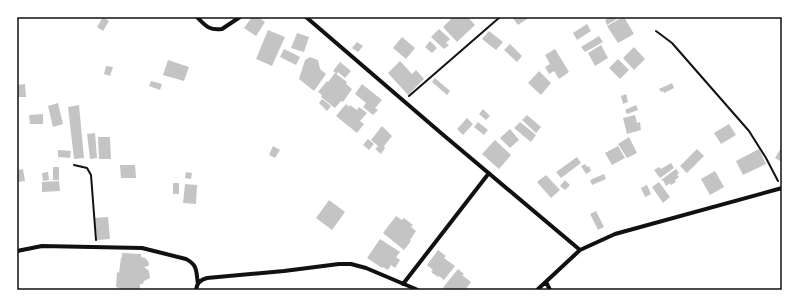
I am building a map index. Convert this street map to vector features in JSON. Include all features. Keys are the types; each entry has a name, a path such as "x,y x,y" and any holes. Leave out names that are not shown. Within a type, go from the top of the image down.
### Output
{"street":[{"path":"197,17 208,28 218,30 240,17"},
{"path":"306,17 580,250"},
{"path":"404,284 489,173"},
{"path":"537,290 580,250 615,234 782,188"},
{"path":"17,251 42,246 142,248 186,259 194,264 198,284"},
{"path":"196,290 202,279 207,278 351,264 366,268 418,290"},
{"path":"546,282 550,290"}],"path":[{"path":"404,101 500,17"},
{"path":"656,31 672,43 749,131 782,188"},
{"path":"74,165 87,168 91,175 96,248"}],"building":[{"path":"103,17 109,21 103,31 97,27"},
{"path":"252,17 258,17 265,22 256,36 244,28"},
{"path":"453,17 468,17 475,25 457,42 443,27"},
{"path":"512,17 530,17 518,25"},
{"path":"611,17 616,17 617,19 607,25 605,20"},
{"path":"623,17 634,34 618,43 607,26"},
{"path":"587,24 591,31 577,40 573,33"},
{"path":"439,29 450,39 446,43 449,45 444,49 431,37"},
{"path":"268,30 285,37 272,66 256,59"},
{"path":"489,31 503,42 496,50 482,39"},
{"path":"297,33 309,37 304,52 291,48"},
{"path":"599,36 603,42 585,52 581,47"},
{"path":"402,37 415,48 406,59 393,48"},
{"path":"430,41 437,48 432,53 425,47"},
{"path":"357,42 363,46 358,52 352,48"},
{"path":"510,44 522,56 517,62 504,50"},
{"path":"601,45 608,58 595,66 588,53"},
{"path":"634,47 645,59 634,70 623,58"},
{"path":"284,49 300,57 296,65 280,57"},
{"path":"555,49 569,72 559,79 554,71 549,74 545,67 550,64 545,55"},
{"path":"310,57 318,60 320,69 326,74 314,91 299,79 305,60"},
{"path":"618,59 629,70 620,79 609,68"},
{"path":"168,60 189,67 184,81 163,75"},
{"path":"400,61 412,74 416,70 424,79 408,95 388,73"},
{"path":"340,62 351,71 345,78 338,72 337,74 333,71"},
{"path":"106,66 113,67 110,76 104,74"},
{"path":"539,71 551,83 541,95 528,83"},
{"path":"335,73 347,82 346,84 352,89 343,102 341,101 335,108 321,97 322,95 318,92"},
{"path":"435,78 450,91 447,95 432,82"},
{"path":"151,81 162,84 160,90 149,86"},
{"path":"672,83 674,88 664,93 659,89"},
{"path":"25,84 26,97 17,97 17,85"},
{"path":"362,84 382,100 375,108 378,110 373,115 363,107 366,103 355,94"},
{"path":"626,94 628,102 623,104 621,96"},
{"path":"322,99 331,106 327,111 319,103"},
{"path":"58,103 63,124 53,127 48,106"},
{"path":"346,104 357,110 359,107 367,113 360,121 364,124 357,133 336,116"},
{"path":"79,105 84,158 74,159 68,107"},
{"path":"636,105 638,110 627,114 625,110"},
{"path":"483,109 490,116 486,120 479,114"},
{"path":"43,114 43,124 30,124 29,115"},
{"path":"527,115 541,127 536,133 522,120"},
{"path":"635,115 637,123 640,122 641,130 627,134 623,118"},
{"path":"467,118 473,124 463,135 457,129"},
{"path":"478,122 488,130 484,135 474,127"},
{"path":"520,122 536,135 531,142 514,128"},
{"path":"729,124 736,135 721,144 714,133"},
{"path":"382,126 392,136 384,146 385,148 381,154 375,149 378,146 371,140"},
{"path":"510,129 519,140 510,148 500,138"},
{"path":"95,133 97,158 90,159 87,134"},
{"path":"98,137 110,137 111,159 99,159"},
{"path":"629,137 637,153 627,158 618,144"},
{"path":"368,139 374,144 369,150 363,145"},
{"path":"495,140 511,155 499,169 482,154"},
{"path":"273,146 280,150 275,158 269,155"},
{"path":"618,146 625,158 612,165 605,153"},
{"path":"781,148 782,149 782,162 775,158"},
{"path":"697,149 704,156 687,173 680,166"},
{"path":"759,149 766,164 743,175 736,161"},
{"path":"58,150 71,151 70,158 58,157"},
{"path":"577,157 581,163 561,178 556,172"},
{"path":"671,163 674,168 660,178 654,170 659,167 661,169"},
{"path":"585,164 587,167 589,166 591,171 586,174 581,166"},
{"path":"120,165 135,165 136,178 121,178"},
{"path":"53,167 59,167 59,180 53,180"},
{"path":"23,169 25,181 17,182 17,170"},
{"path":"676,169 679,173 677,175 679,177 675,180 676,182 671,185 670,183 666,186 663,180 661,180"},
{"path":"715,171 724,187 710,195 701,179"},
{"path":"48,172 49,180 43,181 42,173"},
{"path":"186,172 192,173 191,179 185,178"},
{"path":"604,174 606,179 592,185 590,180"},
{"path":"546,175 560,190 551,198 537,182"},
{"path":"565,180 570,185 565,190 560,186"},
{"path":"59,181 60,191 42,192 42,182"},
{"path":"659,182 670,197 663,203 652,187"},
{"path":"173,183 179,183 179,194 173,194"},
{"path":"185,184 197,185 196,204 183,203"},
{"path":"647,185 651,194 645,197 641,188"},
{"path":"329,200 345,212 332,230 316,218"},
{"path":"596,211 604,227 598,230 590,214"},
{"path":"396,216 402,220 404,218 413,225 411,227 416,231 404,250 383,233"},
{"path":"108,217 110,239 97,240 95,218"},
{"path":"380,239 400,252 396,257 400,260 395,268 391,265 388,270 383,267 382,268 367,258"},
{"path":"438,250 446,256 444,258 455,266 444,280 431,272 433,270 427,265"},
{"path":"122,253 141,254 141,257 148,261 148,266 144,267 149,271 150,278 144,281 143,284 140,284 140,290 119,290 119,288 116,287 117,272 119,273"},
{"path":"458,269 464,274 462,275 471,282 465,290 442,289"}]}
